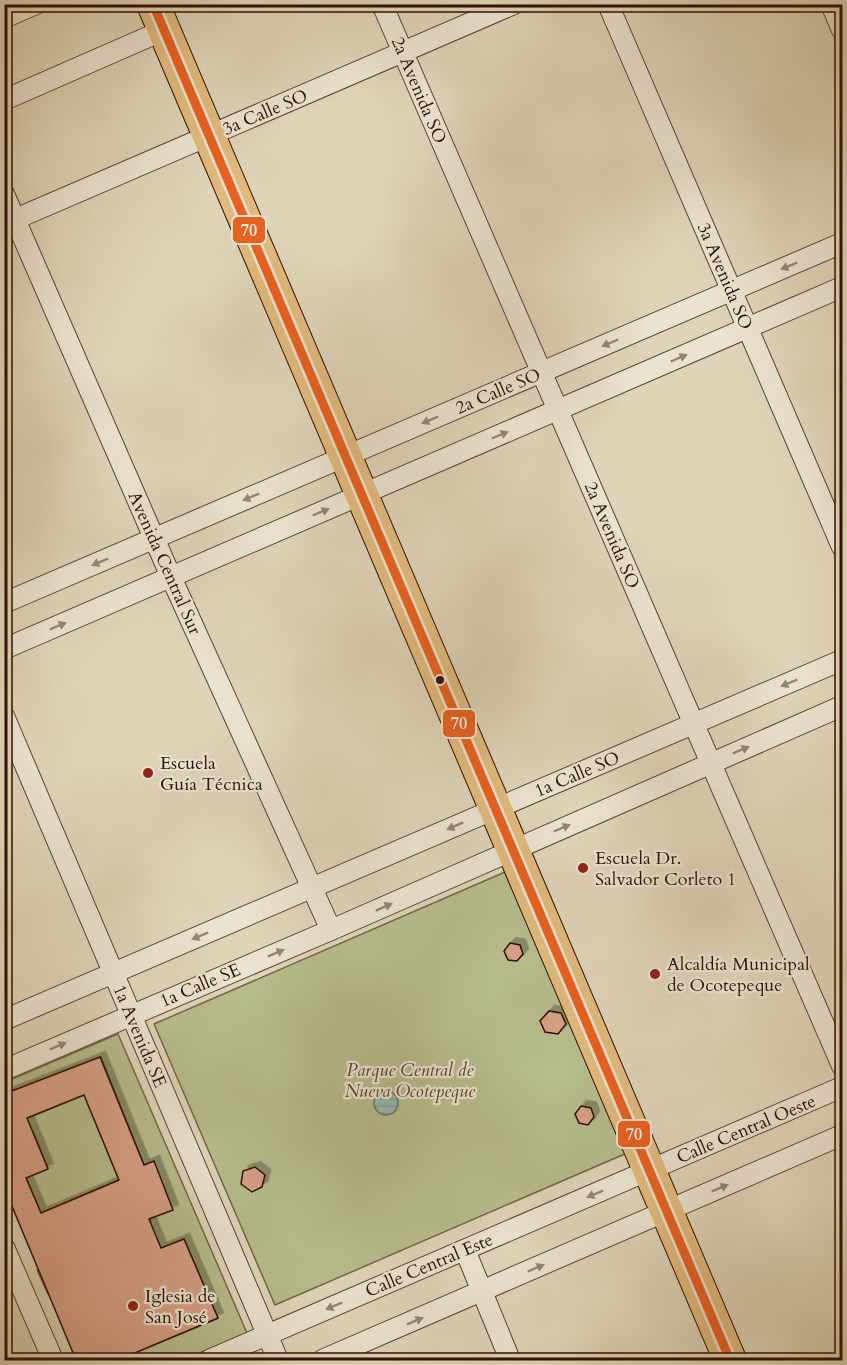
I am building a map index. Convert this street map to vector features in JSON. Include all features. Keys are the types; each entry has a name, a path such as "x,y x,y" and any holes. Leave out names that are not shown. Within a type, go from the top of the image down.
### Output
{"main road":[{"path":"158,17 730,1360"}],"street":[{"path":"4,18 36,4"},
{"name":"2a Avenida SO","path":"382,4 843,1066"},
{"name":"3a Calle SO","path":"10,222 514,4"},
{"name":"3a Avenida SO","path":"608,4 843,547"},
{"path":"831,4 843,30"},
{"path":"4,100 158,17"},
{"name":"Avenida Central Sur","path":"4,194 10,222 331,930"},
{"name":"2a Calle SO","path":"4,603 843,243"},
{"path":"4,649 843,287"},
{"name":"1a Calle SO","path":"312,889 843,660"},
{"path":"331,930 843,706"},
{"name":"1a Avenida SE","path":"4,716 277,1358"},
{"path":"4,1020 312,889"},
{"name":"1a Calle SE","path":"4,1070 331,930"},
{"name":"Calle Central Oeste","path":"649,1170 843,1087"},
{"path":"322,1360 843,1136"},
{"name":"Calle Central Este","path":"208,1360 649,1170"},
{"path":"4,1247 53,1360"},
{"path":"465,1250 510,1360"}],"green space":[{"name":"Parque Central de Nueva Ocotepeque","path":"505,872 627,1153 275,1305 154,1024"},
{"path":"118,1034 247,1333 183,1360 118,1360 218,1318 184,1239 48,1294 37,1270 151,1224 144,1165 101,1057 5,1094 5,1082"},
{"path":"84,1095 119,1180 41,1213 26,1177 48,1168 33,1131 14,1139 8,1126"}],"water":[{"path":"386,1091 394,1095 398,1103 394,1111 386,1115 378,1111 374,1103 378,1095"}],"building":[{"path":"510,943 520,945 523,954 517,961 508,960 504,951"},
{"path":"549,1011 561,1013 566,1024 558,1034 545,1032 540,1021"},
{"path":"100,1057 144,1165 154,1161 173,1210 149,1219 161,1248 184,1239 218,1318 118,1360 76,1360 4,1187 4,1094","holes":["84,1095 119,1180 41,1213 26,1178 48,1169 27,1118"]},
{"path":"581,1106 591,1108 594,1117 588,1125 579,1123 575,1114"},
{"path":"255,1167 265,1175 262,1187 252,1192 241,1184 243,1171"}],"transit line":[{"name":"70","path":"153,4 730,1360"}],"place":[{"name":"Escuela Guía Técnica","path":"148,773"},
{"name":"Escuela Dr. Salvador Corleto 1","path":"583,868"},
{"name":"Alcaldía Municipal de Ocotepeque","path":"655,974"},
{"name":"Iglesia de San José","path":"133,1306"}]}
